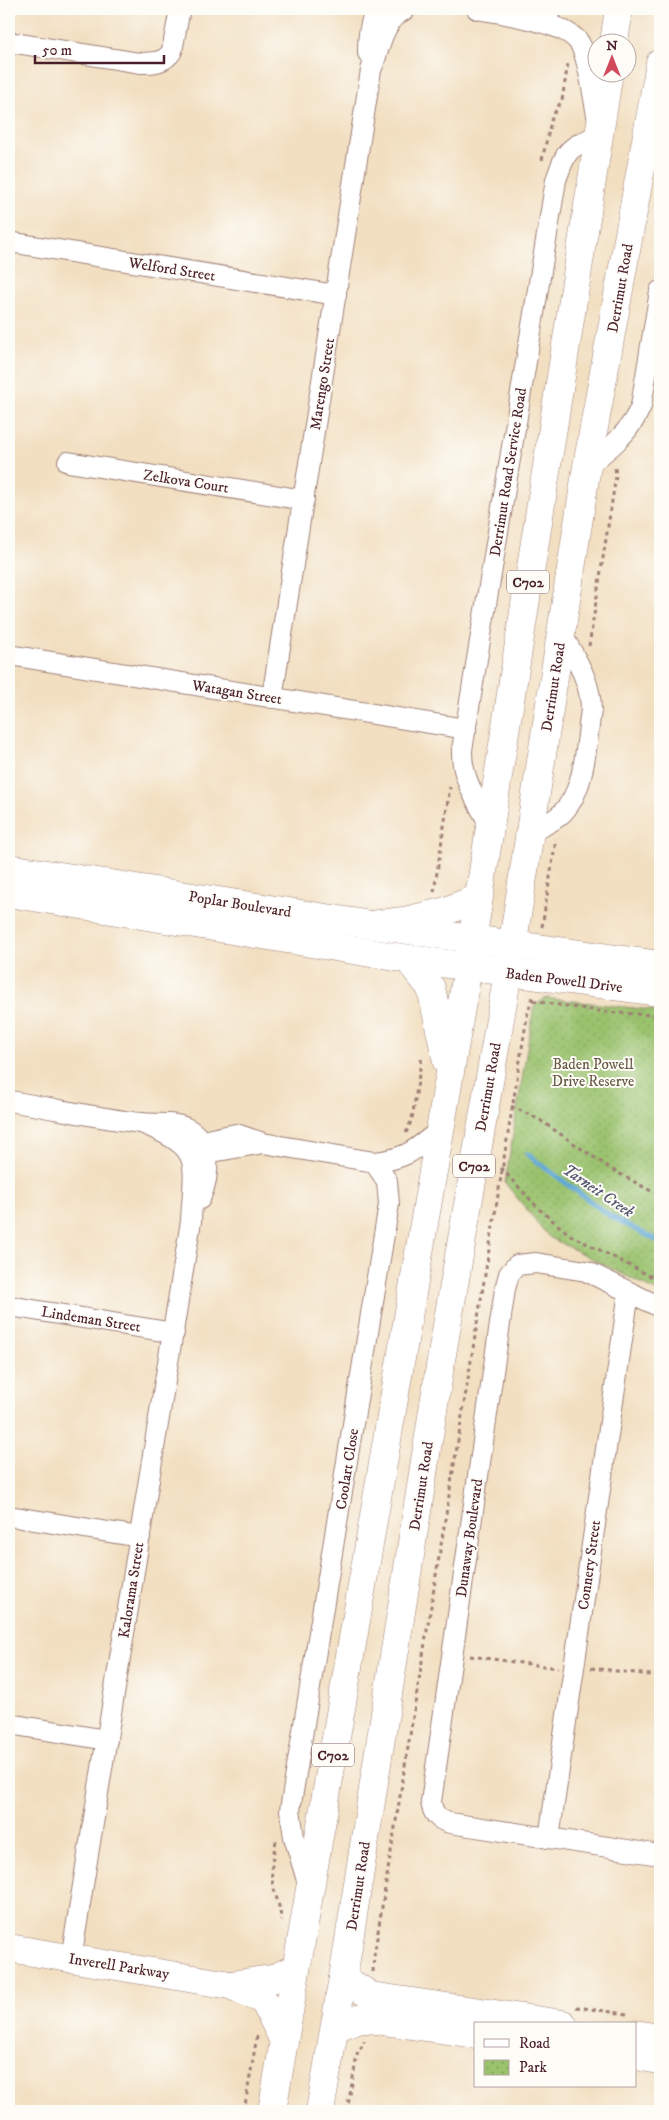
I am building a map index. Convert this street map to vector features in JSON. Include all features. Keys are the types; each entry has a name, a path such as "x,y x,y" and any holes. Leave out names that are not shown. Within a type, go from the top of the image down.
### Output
{"main road":[{"path":"616,32 619,9"},
{"name":"Derrimut Road","path":"320,2111 335,2028 441,1360 508,973 587,466 653,151 660,67"},
{"name":"C702","path":"272,2111 468,967 607,82"},
{"name":"Poplar Boulevard","path":"9,868 472,939"},
{"name":"Poplar Boulevard","path":"9,894 468,967"},
{"path":"371,925 404,921 446,911 478,898"},
{"name":"Baden Powell Drive","path":"472,939 660,965"},
{"path":"408,958 431,988 450,1075"},
{"name":"Baden Powell Drive","path":"468,967 508,973 535,989 660,992"},
{"name":"Inverell Parkway","path":"9,1948 230,1985 272,1980 296,1968"},
{"path":"343,1978 369,2007 474,2034"},
{"name":"Inverell Parkway","path":"230,1985 265,2003 284,2041"},
{"path":"335,2028 356,2019 369,2007 541,2022"},
{"path":"636,2034 660,2038"},
{"path":"636,2056 660,2060"}],"street":[{"path":"477,9 518,15 566,31 574,36 580,44 585,59 599,132"},
{"path":"518,15 552,9"},
{"path":"9,42 140,63 159,62 170,55 172,51 180,10"},
{"name":"Marengo Street","path":"272,698 370,70 388,12"},
{"name":"Derrimut Road Service Road","path":"490,825 470,789 464,771 462,760 466,729 556,180 565,154 574,146 599,132"},
{"name":"Welford Street","path":"9,242 336,295"},
{"path":"587,466 622,438 636,419 641,406 660,291"},
{"name":"Zelkova Court","path":"68,462 304,500"},
{"path":"529,833 555,819 566,809 576,793 591,710 591,698 586,677 561,633"},
{"name":"Watagan Street","path":"9,655 466,729"},
{"path":"9,1101 141,1123 199,1150 263,1143 374,1162 402,1157 440,1130"},
{"name":"Kalorama Street","path":"72,1959 174,1333 191,1221 194,1164 199,1150"},
{"name":"Coolart Close","path":"310,1891 300,1862 290,1810 390,1204 390,1190 387,1181 374,1162"},
{"name":"Dunaway Boulevard","path":"550,1838 450,1824 434,1814 432,1794 505,1289 509,1274 517,1265 529,1262 578,1269 629,1292"},
{"path":"629,1292 660,1307"},
{"name":"Connery Street","path":"550,1838 629,1292"},
{"name":"Lindeman Street","path":"9,1306 174,1333"},
{"path":"9,1516 140,1538"},
{"path":"9,1724 107,1740"},
{"path":"550,1838 660,1855"}],"path":[{"path":"588,652 616,476 615,464"},
{"path":"433,900 449,788 454,781"},
{"path":"542,949 544,938 542,926 556,837"},
{"path":"347,2111 358,2050 363,2046 374,1956 528,1011 535,989 605,1012 660,1015"},
{"path":"402,1157 398,1147 404,1140 412,1119 423,1053"},
{"path":"511,1106 540,1120 611,1169 660,1196"},
{"path":"501,1168 540,1210 570,1235 660,1281"}],"green space":[{"name":"Baden Powell Drive Reserve","path":"546,998 660,1011 660,1293 549,1237 505,1183 534,1006"}],"waterway":[{"name":"Tarneit Creek","path":"527,1154 610,1216 660,1242"}]}
